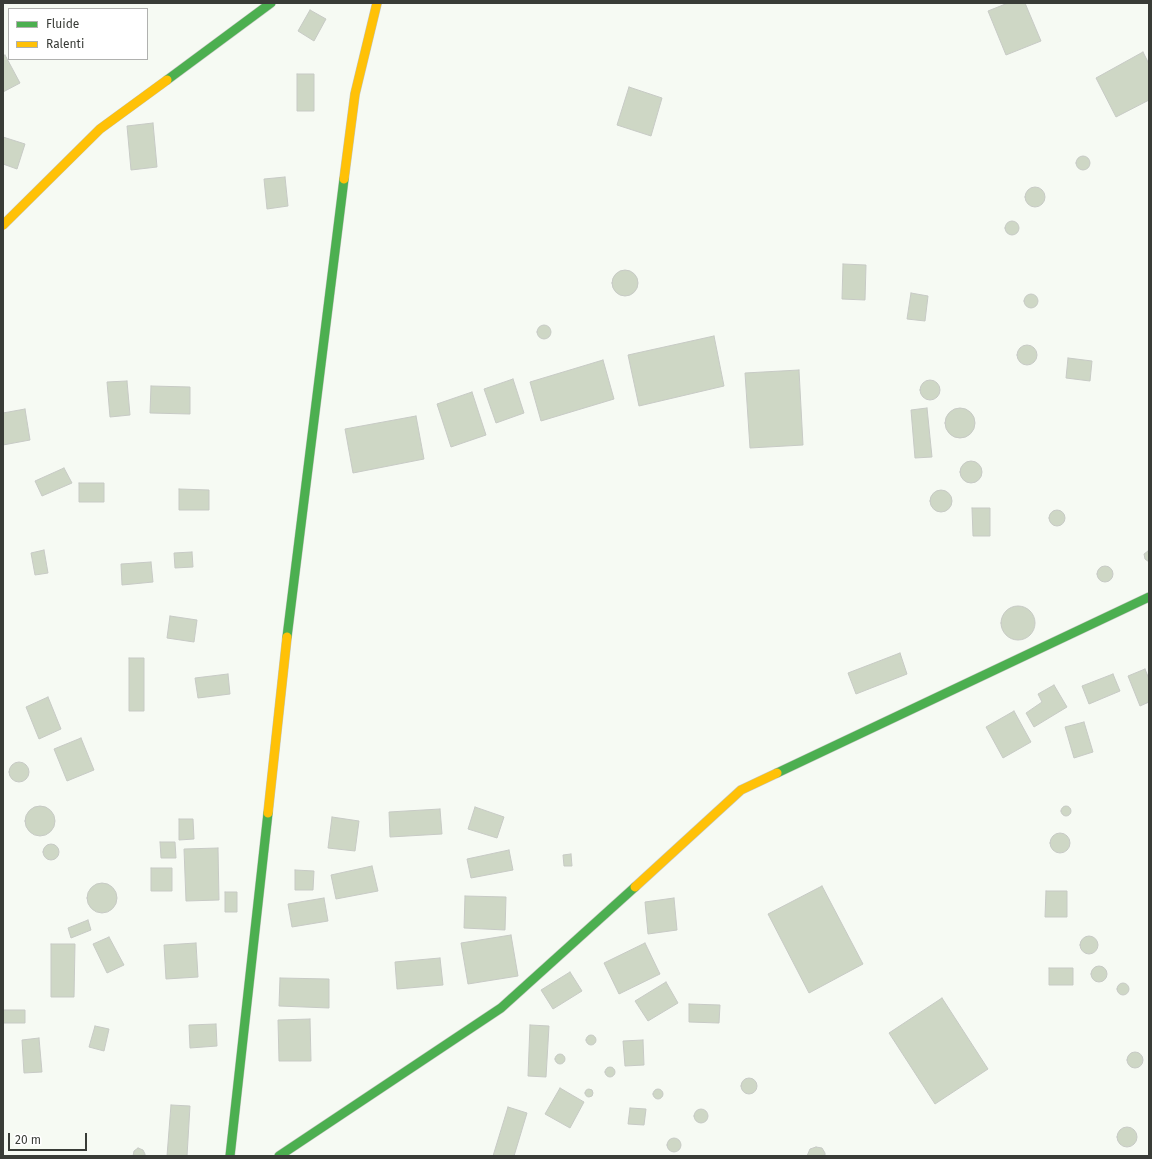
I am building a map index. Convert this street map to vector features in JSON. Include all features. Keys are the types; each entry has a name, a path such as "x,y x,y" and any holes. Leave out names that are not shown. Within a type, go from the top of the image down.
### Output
{"street":[{"path":"3,225 100,129 271,3"},
{"path":"230,1156 293,580 311,438 355,94 377,3"},
{"path":"279,1156 501,1008 741,790 1149,597"}],"building":[{"path":"1008,3 1025,3 1041,41 1006,55 988,11"},
{"path":"310,10 326,19 314,41 298,31"},
{"path":"1143,52 1149,64 1149,100 1116,117 1096,78"},
{"path":"5,55 20,83 3,92 3,56"},
{"path":"297,74 314,74 314,111 297,111"},
{"path":"629,87 662,98 651,136 617,125"},
{"path":"153,123 157,167 131,170 127,126"},
{"path":"3,137 25,144 17,169 3,164"},
{"path":"1080,156 1086,156 1090,160 1090,166 1086,170 1080,170 1076,166 1076,160"},
{"path":"285,177 288,206 267,209 264,179"},
{"path":"1035,187 1042,190 1045,197 1042,204 1035,207 1028,204 1025,197 1028,190"},
{"path":"1009,221 1015,221 1019,225 1019,231 1015,235 1009,235 1005,231 1005,225"},
{"path":"843,264 866,265 865,300 842,299"},
{"path":"625,270 634,274 638,283 634,292 625,296 616,292 612,283 616,274"},
{"path":"911,293 928,296 925,321 907,319"},
{"path":"1031,294 1036,296 1038,301 1036,306 1031,308 1026,306 1024,301 1026,296"},
{"path":"544,325 549,327 551,332 549,337 544,339 539,337 537,332 539,327"},
{"path":"714,336 724,386 639,406 628,355"},
{"path":"1027,345 1034,348 1037,355 1034,362 1027,365 1020,362 1017,355 1020,348"},
{"path":"1068,358 1092,361 1090,381 1066,378"},
{"path":"603,360 614,399 541,421 530,382"},
{"path":"799,370 803,445 750,448 745,373"},
{"path":"513,379 524,413 496,423 484,389"},
{"path":"930,380 937,383 940,390 937,397 930,400 923,397 920,390 923,383"},
{"path":"127,381 130,415 110,417 107,382"},
{"path":"151,386 190,387 190,414 150,413"},
{"path":"472,392 486,435 451,447 437,404"},
{"path":"927,408 932,457 915,458 911,410"},
{"path":"960,408 966,409 974,417 974,429 966,437 960,438 954,437 946,429 945,423 946,417 954,409"},
{"path":"25,409 30,440 3,445 3,413"},
{"path":"416,416 424,459 353,473 345,429"},
{"path":"971,461 975,462 981,468 981,476 975,482 971,483 967,482 961,476 960,472 961,468 967,462"},
{"path":"64,468 72,483 42,496 35,481"},
{"path":"79,483 104,483 104,502 79,502"},
{"path":"179,489 209,490 209,510 179,510"},
{"path":"941,490 949,493 952,501 949,509 941,512 933,509 930,501 933,493"},
{"path":"972,508 990,508 990,536 973,536"},
{"path":"1054,510 1060,510 1065,515 1063,524 1060,526 1054,526 1049,521 1049,515"},
{"path":"44,550 48,573 35,575 31,553"},
{"path":"1148,551 1149,562 1145,559 1144,554"},
{"path":"192,552 193,567 175,568 174,553"},
{"path":"151,562 153,582 122,585 121,564"},
{"path":"1102,566 1108,566 1113,571 1111,580 1108,582 1102,582 1097,577 1097,571"},
{"path":"1015,606 1021,606 1025,607 1032,613 1035,623 1034,630 1028,637 1021,640 1015,640 1011,639 1004,633 1001,626 1001,620 1002,616 1008,609"},
{"path":"170,616 197,620 194,642 167,638"},
{"path":"900,653 907,674 856,694 848,673"},
{"path":"129,658 144,658 144,711 129,711"},
{"path":"1145,669 1149,679 1149,702 1140,706 1128,676"},
{"path":"228,674 230,694 198,698 195,678"},
{"path":"1113,674 1120,691 1089,704 1082,686"},
{"path":"1054,685 1067,707 1034,727 1026,713 1042,702 1038,694"},
{"path":"48,697 61,729 39,739 26,707"},
{"path":"1014,711 1031,742 1003,758 986,727"},
{"path":"1084,722 1093,752 1074,758 1065,727"},
{"path":"81,738 94,770 67,781 54,749"},
{"path":"15,762 23,762 29,768 29,776 23,782 15,782 9,776 9,768"},
{"path":"40,806 51,810 55,821 51,832 40,836 29,832 25,821 29,810"},
{"path":"1064,806 1068,806 1070,807 1070,815 1064,816 1061,813 1061,809"},
{"path":"475,807 504,817 497,838 468,829"},
{"path":"440,809 442,834 390,837 389,812"},
{"path":"332,817 359,821 355,851 328,848"},
{"path":"179,819 193,819 194,839 179,840"},
{"path":"1060,833 1067,836 1070,843 1067,850 1060,853 1053,850 1050,843 1053,836"},
{"path":"160,842 175,842 176,858 161,858"},
{"path":"51,844 57,846 59,852 57,858 51,860 45,858 43,852 45,846"},
{"path":"218,848 219,900 186,901 184,849"},
{"path":"509,850 513,870 471,878 467,859"},
{"path":"571,854 572,866 564,866 563,855"},
{"path":"372,866 378,891 336,899 331,875"},
{"path":"151,868 172,868 172,891 151,891"},
{"path":"295,870 314,871 313,890 295,890"},
{"path":"102,883 113,887 117,898 113,909 102,913 91,909 87,898 91,887"},
{"path":"822,886 863,964 809,993 768,914"},
{"path":"1046,891 1067,891 1067,917 1045,917"},
{"path":"225,892 237,892 237,912 225,912"},
{"path":"465,896 506,897 505,930 464,928"},
{"path":"324,898 328,921 292,927 288,904"},
{"path":"674,898 677,930 648,934 645,902"},
{"path":"88,920 91,930 71,938 68,928"},
{"path":"511,935 518,976 468,984 461,943"},
{"path":"1089,936 1095,939 1098,945 1095,951 1089,954 1083,951 1080,945 1083,939"},
{"path":"109,937 124,965 107,973 93,944"},
{"path":"196,943 198,977 166,979 164,945"},
{"path":"645,943 660,974 619,994 604,963"},
{"path":"51,944 75,944 74,997 51,997"},
{"path":"440,958 443,985 397,989 395,962"},
{"path":"1099,966 1105,968 1107,974 1105,980 1099,982 1093,980 1091,974 1093,968"},
{"path":"1049,968 1073,968 1073,985 1049,985"},
{"path":"570,972 582,991 553,1009 541,990"},
{"path":"280,978 329,979 329,1008 279,1006"},
{"path":"666,982 678,1003 648,1021 635,1001"},
{"path":"1123,983 1127,985 1129,989 1127,993 1123,995 1119,993 1117,989 1119,985"},
{"path":"942,998 988,1069 935,1104 889,1033"},
{"path":"689,1004 720,1005 719,1023 689,1022"},
{"path":"3,1010 25,1010 25,1023 3,1023"},
{"path":"310,1019 311,1061 279,1061 278,1020"},
{"path":"216,1024 217,1046 190,1048 189,1025"},
{"path":"530,1025 549,1026 546,1077 528,1076"},
{"path":"95,1026 109,1029 104,1051 89,1047"},
{"path":"591,1035 596,1040 591,1045 586,1040"},
{"path":"39,1038 42,1072 24,1073 22,1040"},
{"path":"643,1040 644,1065 625,1066 623,1041"},
{"path":"1135,1052 1142,1057 1143,1060 1138,1067 1135,1068 1128,1063 1127,1060 1132,1053"},
{"path":"560,1054 565,1059 560,1064 555,1059"},
{"path":"608,1067 612,1067 614,1068 614,1076 608,1077 605,1074 605,1070"},
{"path":"749,1078 755,1080 757,1086 755,1092 749,1094 743,1092 741,1086 743,1080"},
{"path":"560,1088 584,1102 570,1128 545,1114"},
{"path":"589,1089 592,1090 592,1096 589,1097 586,1096 585,1093 586,1090"},
{"path":"656,1089 660,1089 662,1090 662,1098 656,1099 653,1096 653,1092"},
{"path":"171,1105 190,1106 187,1156 167,1156"},
{"path":"508,1107 527,1113 514,1156 493,1156"},
{"path":"630,1108 646,1109 644,1125 628,1124"},
{"path":"698,1109 704,1109 708,1113 708,1119 704,1123 698,1123 694,1119 694,1113"},
{"path":"1123,1127 1131,1127 1137,1133 1137,1141 1131,1147 1123,1147 1117,1141 1117,1133"},
{"path":"671,1138 677,1138 681,1142 681,1148 677,1152 671,1152 667,1148 667,1142"},
{"path":"816,1147 822,1148 825,1156 807,1156 810,1149"},
{"path":"138,1148 143,1150 145,1156 133,1156 134,1151"}],"traffic: fast":[{"path":"167,80 271,3"},
{"path":"287,637 344,179"},
{"path":"777,773 1149,597"},
{"path":"230,1156 268,813"},
{"path":"279,1156 501,1008 635,887"}],"traffic: slow":[{"path":"344,179 355,94 377,3"},
{"path":"3,225 100,129 167,80"},
{"path":"268,813 287,637"},
{"path":"635,887 741,790 777,773"}]}
